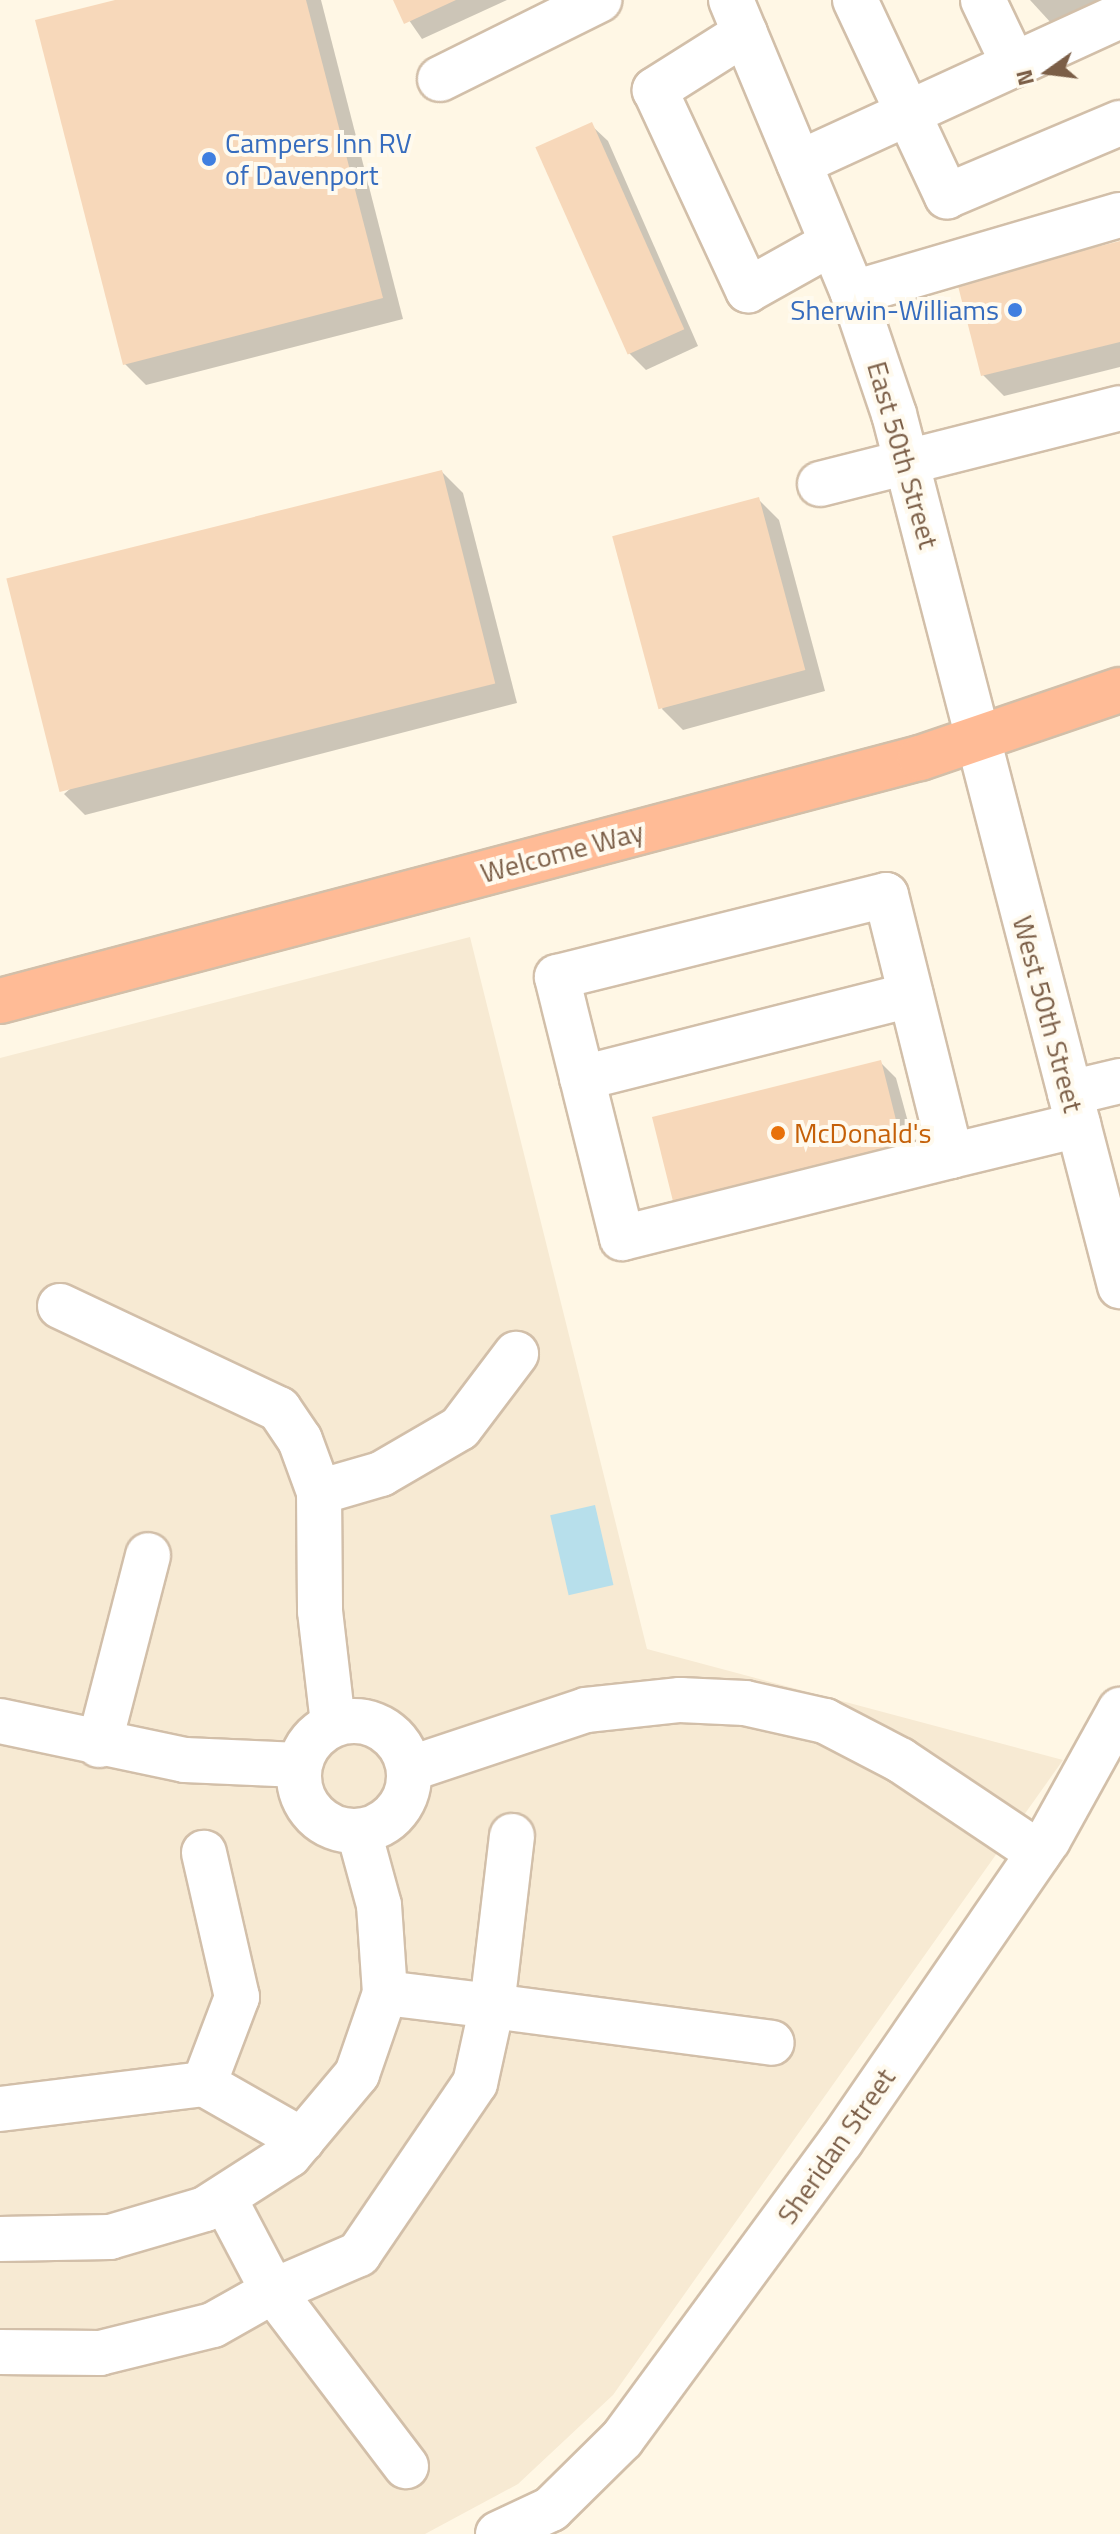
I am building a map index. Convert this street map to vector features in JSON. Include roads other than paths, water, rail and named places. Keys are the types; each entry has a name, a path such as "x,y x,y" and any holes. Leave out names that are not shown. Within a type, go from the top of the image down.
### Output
{"highway":[{"name":"Welcome Way","path":"0,1001 977,741 1120,690"}],"street":[{"path":"855,0 947,196 1120,123"},
{"path":"983,0 1014,65"},
{"path":"440,79 582,4"},
{"path":"799,163 1120,16"},
{"path":"738,17 655,90 748,290 832,243"},
{"name":"East 50th Street","path":"738,17 853,293 909,466 977,741"},
{"path":"853,293 1120,215"},
{"path":"820,484 909,466 1120,408"},
{"name":"West 50th Street","path":"977,741 1120,1286"},
{"path":"951,1156 886,895 557,977 622,1238 951,1156 1074,1109 1120,1081"},
{"path":"582,1078 911,995"},
{"path":"60,1306 279,1409 300,1440 319,1492 320,1611 333,1724"},
{"path":"319,1492 381,1474 460,1428 516,1354"},
{"path":"99,1745 148,1555"},
{"path":"409,1769 586,1710 680,1700 745,1703 825,1721 900,1760 1039,1853"},
{"name":"Sheridan Street","path":"498,2534 551,2509 622,2439 841,2141 1039,1853 1120,1710"},
{"path":"0,1721 99,1745 185,1760 299,1765"},
{"path":"333,1724 382,1728 409,1769 408,1787 391,1818 359,1832 334,1828 312,1814 299,1765 311,1741 333,1724"},
{"path":"0,2239 110,2237 224,2198 302,2140 357,2074 385,1993 379,1905 359,1832"},
{"path":"0,2352 100,2353 213,2325 273,2291 359,2254 475,2083 492,2006 512,1836"},
{"path":"204,1853 237,1997 204,2084"},
{"path":"385,1993 772,2043"},
{"path":"0,2109 204,2084 302,2140"},
{"path":"224,2198 273,2291 406,2466"}],"water":[{"path":"595,1505 613,1585 569,1595 550,1515"}],"place":[{"name":"Campers Inn RV of Davenport","path":"209,159"},
{"name":"Sherwin-Williams","path":"1015,310"},
{"name":"McDonald's","path":"778,1133"}]}
